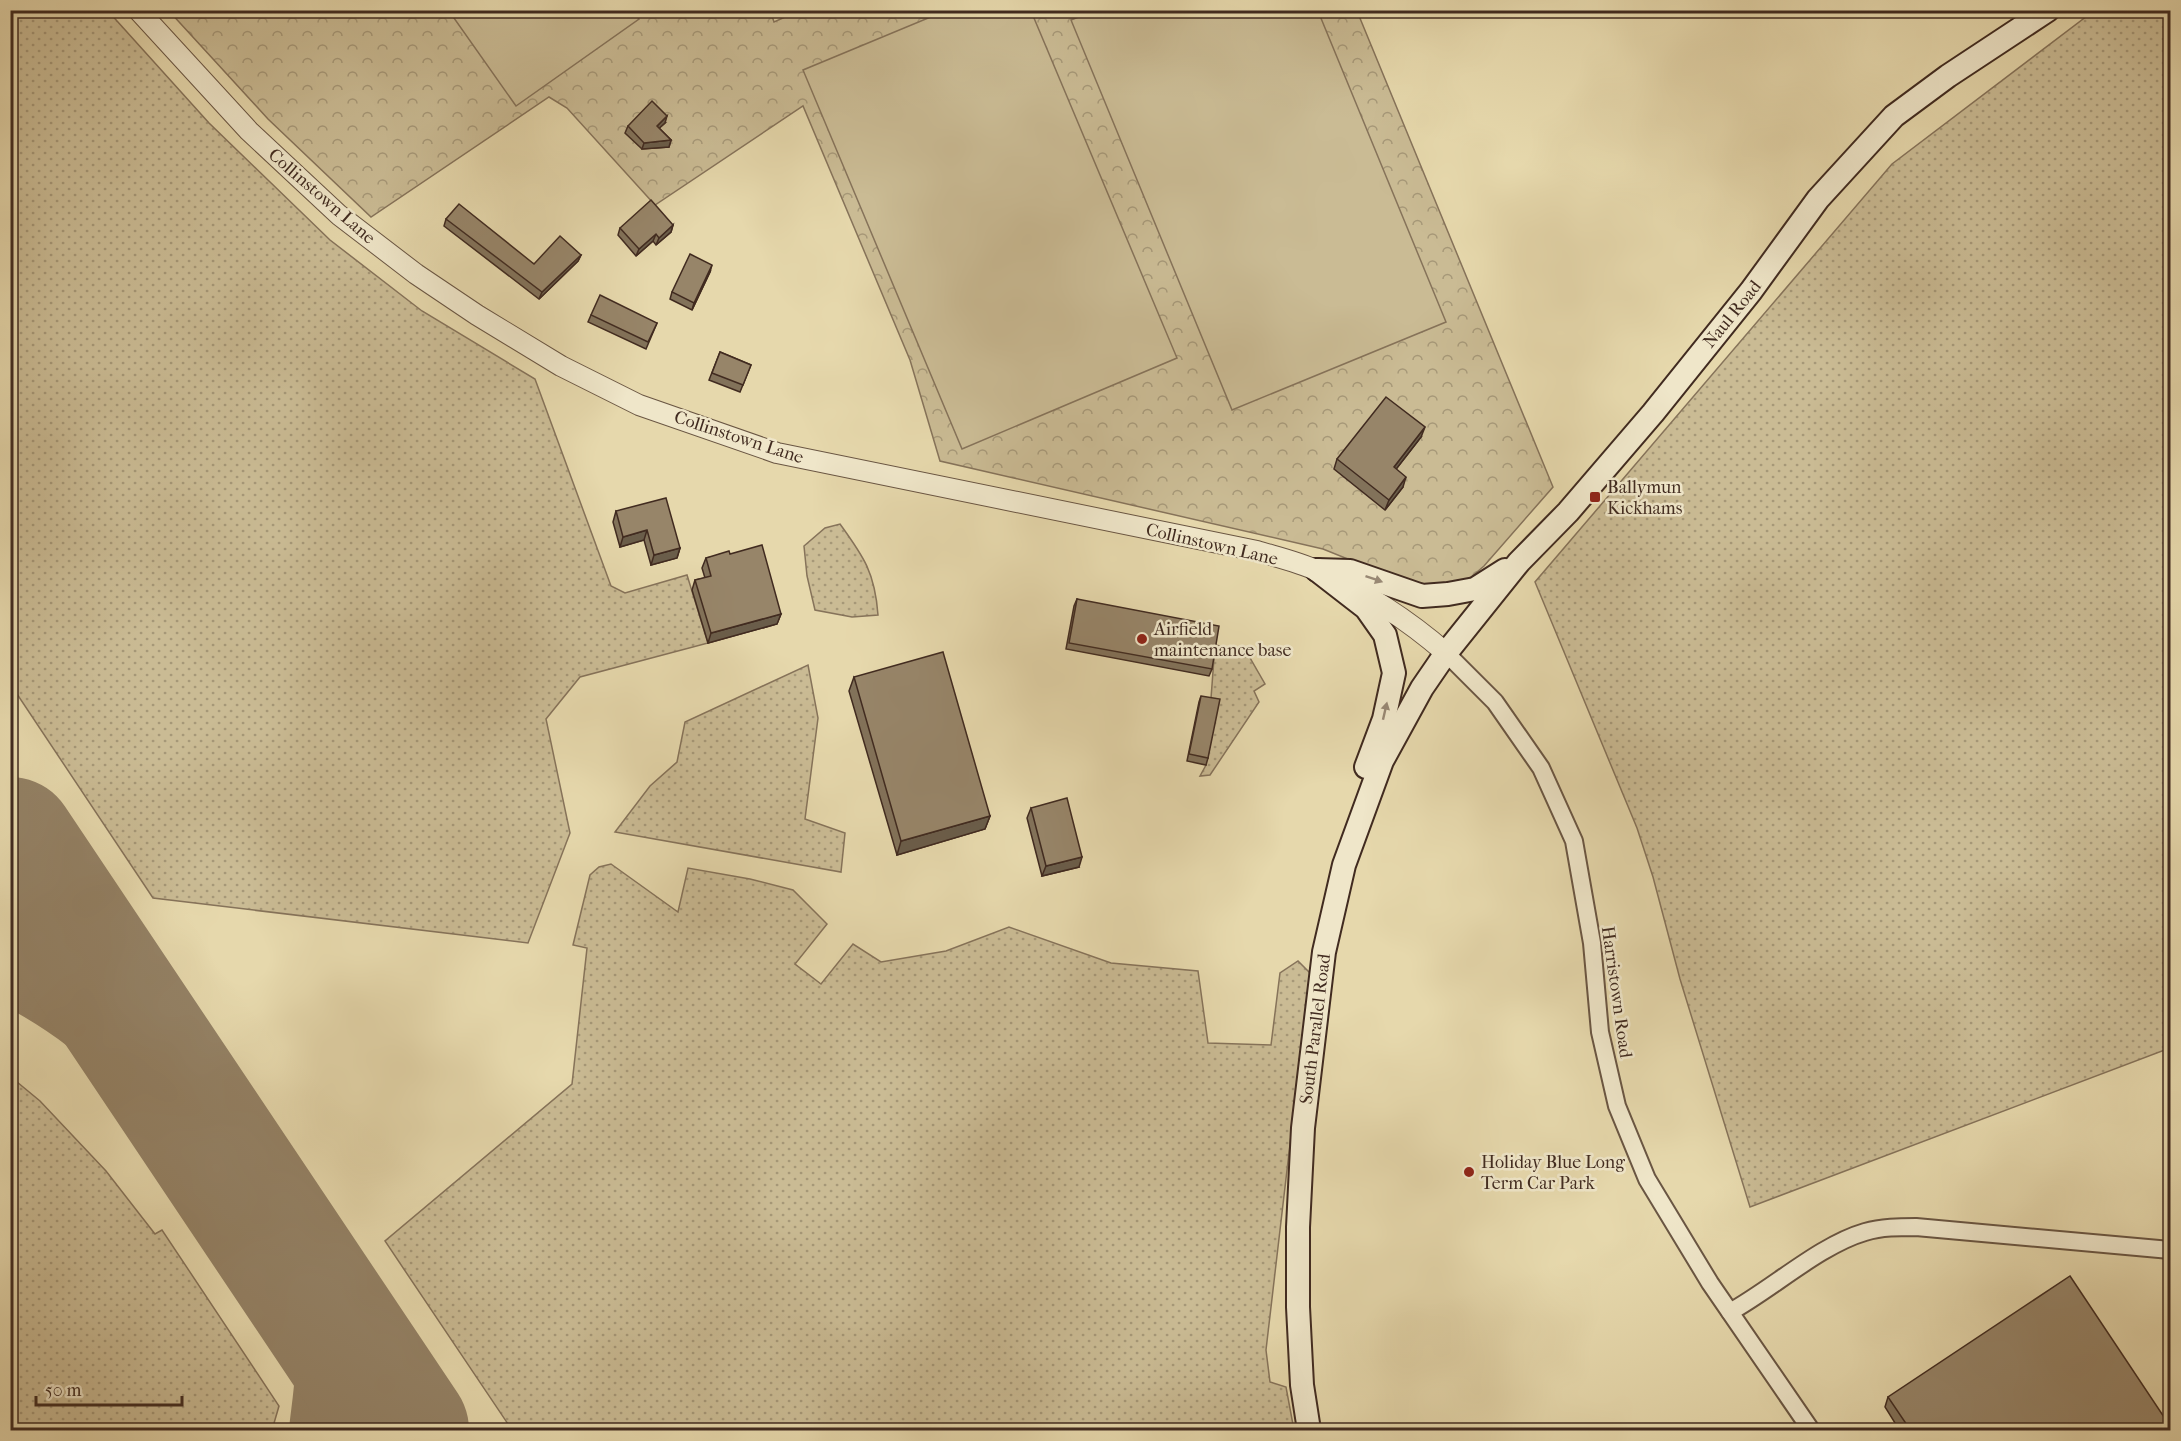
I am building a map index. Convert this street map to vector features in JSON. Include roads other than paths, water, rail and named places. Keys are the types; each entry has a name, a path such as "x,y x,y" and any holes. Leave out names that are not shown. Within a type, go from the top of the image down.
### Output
{"main road":[{"name":"Naul Road","path":"1446,652 1519,562 1568,512 1645,422 1752,291 1818,199 1894,116 1948,76 2048,10"},
{"path":"1317,570 1350,571 1422,596 1475,589 1519,562"},
{"path":"1317,570 1366,608 1385,635 1394,673 1384,719 1366,770 1356,828"},
{"name":"South Parallel Road","path":"1309,1431 1302,1385 1298,1307 1298,1227 1303,1128 1324,952 1344,865 1382,761 1422,688 1446,652"}],"street":[{"name":"Collinstown Lane","path":"138,10 249,131 339,215 416,274 477,315 561,366 639,405 777,453 1257,551 1317,570 1378,601 1420,630 1446,652"},
{"name":"Harristown Road","path":"1446,652 1495,702 1541,768 1574,842 1592,943 1600,1032 1617,1106 1647,1179 1710,1283 1811,1431"},
{"path":"1730,1312 1841,1242 1884,1228 1916,1227 2170,1250"}],"place":[{"name":"Ballymun Kickhams","path":"1595,497"},
{"name":"Airfield maintenance base","path":"1142,639"},
{"name":"Holiday Blue Long Term Car Park","path":"1469,1172"}]}
